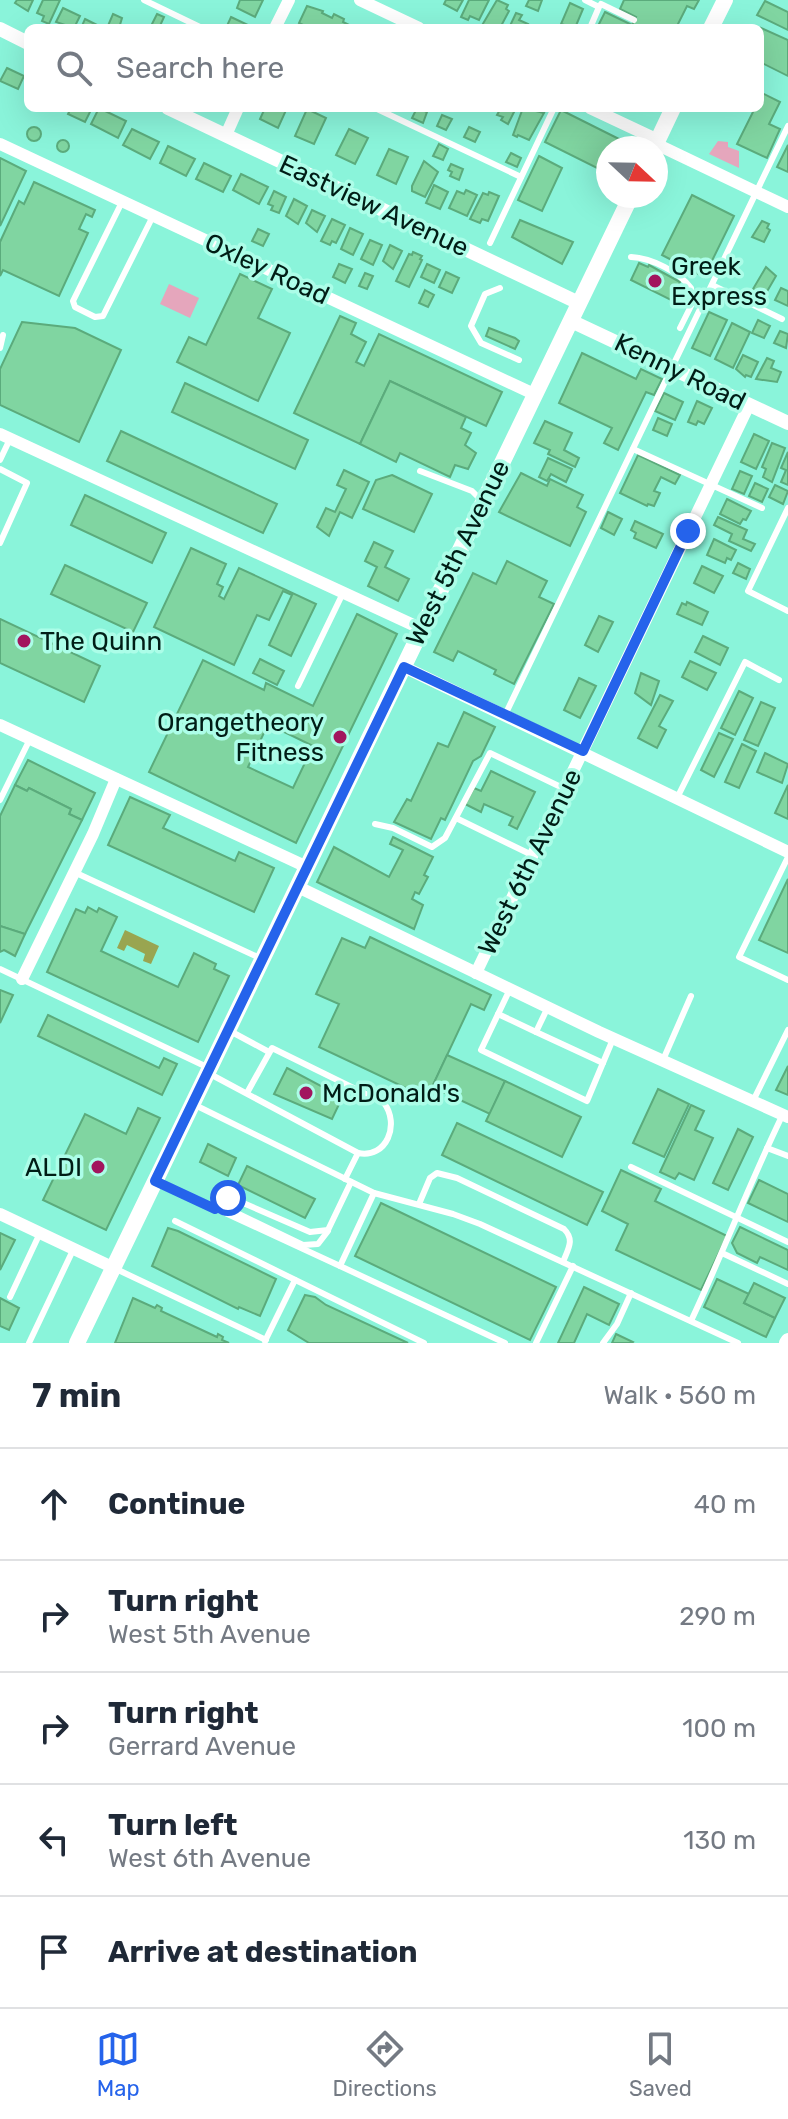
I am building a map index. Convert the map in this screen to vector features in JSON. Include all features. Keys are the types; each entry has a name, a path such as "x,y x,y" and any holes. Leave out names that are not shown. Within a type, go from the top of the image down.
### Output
{"main road":[{"path":"713,24 725,0"},
{"path":"660,136 671,112"},
{"name":"West 5th Avenue","path":"77,1343 625,208"}],"street":[{"path":"277,24 289,0"},
{"path":"360,0 411,24"},
{"path":"0,29 24,41"},
{"name":"Eastview Avenue","path":"177,112 579,303"},
{"path":"226,135 236,112"},
{"path":"597,112 641,136"},
{"name":"Oxley Road","path":"0,144 534,394"},
{"path":"668,150 788,207"},
{"name":"Kenny Road","path":"571,321 788,423"},
{"name":"West 6th Avenue","path":"476,973 749,405"},
{"path":"5,437 422,629"},
{"path":"404,667 583,751 788,854"},
{"path":"0,725 307,867"},
{"path":"22,979 108,802 116,779"},
{"path":"298,887 785,1116"},
{"path":"0,1214 114,1268"}],"lane":[{"path":"144,0 194,24"},
{"path":"585,0 599,7 592,24"},
{"path":"601,4 634,20"},
{"path":"383,112 521,177"},
{"path":"490,243 552,112"},
{"path":"505,715 788,126"},
{"path":"122,201 73,301 75,307 95,317 103,316 153,216"},
{"path":"631,257 642,257 678,275 691,288 692,304 680,328"},
{"path":"712,285 782,319"},
{"path":"500,288 485,294 471,326 481,343 519,360"},
{"path":"0,348 3,335"},
{"path":"0,460 5,437"},
{"path":"633,449 762,508"},
{"path":"0,469 27,483 0,543"},
{"path":"420,471 472,491 483,502"},
{"path":"788,508 748,591 788,611"},
{"path":"298,686 343,593"},
{"path":"677,798 745,662 779,680"},
{"path":"0,800 30,739"},
{"path":"375,824 393,828 432,847 445,838 490,753 565,789"},
{"path":"456,818 533,856"},
{"path":"788,854 739,957 788,980"},
{"path":"74,872 262,959"},
{"path":"0,969 208,1070 247,1093 358,1153 378,1150 390,1136 389,1111 375,1098 272,1048 247,1093"},
{"path":"510,989 481,1050 587,1101 614,1038"},
{"path":"663,1060 691,996"},
{"path":"536,1032 548,1007"},
{"path":"498,1014 603,1063"},
{"path":"228,1030 269,1052"},
{"path":"753,1101 788,1030"},
{"path":"192,1103 374,1193 480,1224 738,1343"},
{"path":"691,1321 767,1148 785,1116"},
{"path":"767,1148 788,1156"},
{"path":"155,1181 303,1245 318,1244 328,1230 358,1153"},
{"path":"631,1167 788,1242"},
{"path":"419,1204 430,1178 437,1173 457,1178 564,1229 572,1241 563,1262"},
{"path":"340,1266 374,1193"},
{"path":"217,1207 228,1198 234,1199 310,1232 328,1230"},
{"path":"217,1207 505,1343"},
{"path":"175,1221 424,1343"},
{"path":"10,1297 40,1233"},
{"path":"29,1343 74,1248"},
{"path":"722,1253 788,1284"},
{"path":"536,1343 573,1266"},
{"path":"114,1268 267,1342 295,1280"},
{"path":"603,1343 617,1324 631,1293"}],"shaded area":[{"path":"718,141 728,142 728,147 739,151 739,168 709,154"},
{"path":"169,284 199,298 190,318 160,304"},
{"path":"125,930 159,946 151,964 143,961 145,954 127,945 124,951 117,948"}],"building":[{"path":"17,0 33,0 28,11 15,3"},
{"path":"43,0 60,0 49,24 42,21 44,16 37,13"},
{"path":"240,0 263,0 255,17 237,8"},
{"path":"446,0 463,0 457,11 444,4"},
{"path":"469,0 489,0 479,20 470,16 468,20 461,17"},
{"path":"497,0 508,5 506,9 509,11 502,24 483,24"},
{"path":"529,0 542,0 538,11 526,6"},
{"path":"624,0 699,0 694,9 687,6 678,24 632,24 636,17 620,9"},
{"path":"765,1 788,12 788,30 757,15"},
{"path":"570,3 583,9 577,24 561,24"},
{"path":"307,6 323,11 332,18 334,14 347,24 301,24"},
{"path":"63,8 80,16 76,24 56,22"},
{"path":"605,12 630,24 599,24"},
{"path":"516,13 522,15 519,20 528,24 511,24"},
{"path":"113,14 122,18 120,24 109,24"},
{"path":"157,14 164,17 161,24 152,24"},
{"path":"231,17 246,24 228,24"},
{"path":"764,29 788,40 788,76 764,64"},
{"path":"7,68 24,76 18,89 0,81"},
{"path":"764,94 780,102 769,124 780,129 767,158 737,144 753,112 764,112"},
{"path":"69,112 90,112 85,122"},
{"path":"97,112 107,112 126,121 118,138 91,124"},
{"path":"263,112 285,112 278,128 260,119"},
{"path":"306,112 326,118 314,144 295,136"},
{"path":"415,112 427,112 423,123 412,118"},
{"path":"499,112 514,112 508,124 497,115"},
{"path":"522,112 544,113 529,140 513,135"},
{"path":"560,112 613,136 596,136 596,168 545,142"},
{"path":"442,115 452,119 446,130 437,126"},
{"path":"34,127 41,134 34,141 27,134"},
{"path":"469,127 480,132 475,142 464,137"},
{"path":"132,129 159,142 150,159 123,145"},
{"path":"349,129 368,138 355,164 336,155"},
{"path":"58,141 68,141 68,151 58,151"},
{"path":"439,144 448,149 443,160 433,156"},
{"path":"788,145 788,172 777,167"},
{"path":"168,146 195,159 186,176 160,163"},
{"path":"389,149 408,157 396,184 377,175"},
{"path":"511,153 521,158 517,167 506,162"},
{"path":"539,156 562,168 542,211 518,200"},
{"path":"0,158 26,171 0,226"},
{"path":"424,161 438,172 425,197 412,191"},
{"path":"204,163 231,176 223,192 196,179"},
{"path":"451,164 463,169 459,180 450,176 452,172 448,170"},
{"path":"241,174 268,187 259,204 233,190"},
{"path":"34,182 95,210 92,217 86,214 79,229 88,233 59,296 3,270 0,276 0,242 19,201 24,204"},
{"path":"434,185 448,192 440,209 426,203"},
{"path":"466,190 477,195 467,216 449,208 457,191 464,194"},
{"path":"274,191 286,197 279,213 271,210 273,206 268,204"},
{"path":"489,192 499,196 488,221 482,219 480,223 470,219 483,193 488,195"},
{"path":"692,195 734,216 704,277 662,255"},
{"path":"294,199 307,206 298,224 286,216"},
{"path":"312,210 325,216 317,232 306,223"},
{"path":"332,219 345,225 336,243 332,241 330,245 321,241"},
{"path":"520,220 573,242 562,264 512,237"},
{"path":"762,221 769,224 767,228 770,230 764,242 752,237"},
{"path":"350,228 363,234 353,255 341,249"},
{"path":"258,229 269,234 263,246 252,241"},
{"path":"370,240 382,245 373,265 361,259"},
{"path":"390,245 402,251 393,269 383,261"},
{"path":"413,252 422,256 422,260 409,287 396,281 409,254"},
{"name":"Greek Express","path":"639,263 680,282 671,300 631,280"},
{"path":"339,264 352,269 345,283 333,277"},
{"path":"427,264 440,270 434,283 421,277"},
{"path":"766,267 776,276 765,295 753,289"},
{"path":"446,272 459,278 452,293 439,287"},
{"path":"365,273 373,276 367,289 359,286"},
{"path":"240,274 272,289 258,318 290,333 258,401 177,362 189,337 206,345"},
{"path":"781,288 788,291 788,306 775,300"},
{"path":"425,290 434,295 428,307 419,303"},
{"path":"709,312 727,320 710,356 692,348"},
{"path":"340,316 356,323 351,334 366,342 356,362 364,366 379,334 502,392 486,426 390,381 360,444 294,413"},
{"path":"758,320 770,326 764,338 752,333"},
{"path":"22,322 75,328 121,350 79,442 0,405 0,369"},
{"path":"732,323 750,332 733,368 715,359"},
{"path":"489,328 519,341 515,349 486,336"},
{"path":"780,331 788,334 786,348 774,343"},
{"path":"582,353 636,379 641,369 662,379 654,395 646,392 618,450 604,443 612,428 559,403"},
{"path":"743,355 758,362 751,377 745,377 736,369"},
{"path":"767,358 774,361 771,368 781,372 777,382 756,379"},
{"path":"390,381 466,417 461,428 471,433 465,445 476,453 468,469 455,465 450,477 400,453 396,462 360,444"},
{"path":"185,383 308,440 295,469 172,412"},
{"path":"664,393 683,402 675,420 655,411"},
{"path":"697,401 712,408 704,424 688,422"},
{"path":"658,418 672,424 667,436 653,430"},
{"path":"545,421 572,433 564,450 579,458 575,467 548,454 550,450 534,443"},
{"path":"121,431 277,504 263,533 107,461"},
{"path":"754,434 769,441 756,469 741,462"},
{"path":"772,443 785,448 772,482 763,477 766,469 762,467"},
{"path":"788,452 788,485 781,482 786,470 781,468"},
{"path":"638,455 680,475 675,484 661,477 654,491 660,493 654,506 647,506 620,493"},
{"path":"548,458 572,469 566,482 551,474 547,481 539,477"},
{"path":"344,470 369,482 352,518 340,512 329,536 317,527 326,508 335,512 346,489 337,485"},
{"path":"740,471 752,476 744,494 732,489"},
{"path":"521,473 547,486 550,479 583,495 577,507 586,512 570,546 499,512"},
{"path":"392,475 432,494 414,532 363,509 376,480"},
{"path":"755,483 768,489 762,502 749,496"},
{"path":"775,485 788,491 783,504 769,497"},
{"path":"85,495 166,533 152,563 71,525"},
{"path":"727,499 751,511 746,520 743,519 740,524 720,514"},
{"path":"608,512 622,519 614,535 601,528"},
{"path":"718,517 747,530 743,539 755,544 751,551 729,541 732,534 714,525"},
{"path":"635,521 663,534 656,548 634,538 636,533 631,530"},
{"path":"714,539 736,550 731,560 727,558 725,563 707,555"},
{"path":"374,542 393,551 385,567 409,579 398,601 368,586 377,567 365,561"},
{"path":"191,548 226,564 217,584 223,587 219,596 224,599 239,568 316,604 291,656 269,645 292,595 283,591 269,620 257,615 234,665 154,627"},
{"path":"507,561 547,581 539,597 554,604 514,684 494,674 496,670 458,651 453,661 434,652 473,573 496,584"},
{"path":"738,563 750,569 746,579 733,573"},
{"path":"65,565 147,603 133,632 51,594"},
{"path":"702,566 723,576 714,593 694,583"},
{"path":"687,602 708,612 702,625 677,614 682,603 686,605"},
{"path":"357,614 397,634 296,843 149,772 203,660 264,690 266,683 313,706","holes":["268,724 313,746 293,788 248,767"]},
{"path":"599,616 613,622 598,652 585,645"},
{"name":"The Quinn","path":"0,619 100,666 84,702 0,663"},
{"path":"703,636 728,648 720,665 695,652"},
{"path":"260,659 284,671 277,685 253,673"},
{"path":"690,661 716,673 707,690 682,677"},
{"path":"641,673 659,681 651,705 635,693"},
{"path":"579,678 596,686 580,718 564,710"},
{"path":"739,691 753,698 735,735 721,728"},
{"path":"660,695 673,701 659,726 666,730 657,748 638,738"},
{"path":"761,702 775,708 758,746 744,740"},
{"path":"464,712 495,727 481,756 473,761 445,820 441,818 431,839 394,822 407,799 411,801 438,743 448,747"},
{"path":"719,733 733,739 714,777 701,770"},
{"path":"742,744 756,751 739,788 725,782"},
{"path":"765,753 788,764 782,783 757,772"},
{"path":"28,760 95,793 82,820 69,814 71,809 29,788 27,791 15,785"},
{"path":"491,771 535,792 517,829 509,825 513,817 484,804 481,812 465,804 474,788 481,791"},
{"path":"15,785 27,791 29,788 71,809 69,814 82,820 25,934 0,926 0,816"},
{"path":"788,785 788,819 775,813"},
{"path":"130,797 170,815 163,828 235,861 239,852 274,868 254,912 108,845"},
{"path":"393,837 433,857 424,875 428,877 419,894 415,892 412,899 423,905 414,929 317,882 334,847 389,877 403,850 390,844"},
{"path":"788,879 788,953 759,940"},
{"path":"88,907 97,912 99,908 117,917 101,951 178,987 194,953 216,964 214,969 229,976 198,1042 47,972 76,909 85,913"},
{"path":"0,926 25,934 15,956 4,950 0,952"},
{"path":"370,937 491,995 484,1010 471,1004 427,1098 319,1047 339,1004 316,994 342,938 365,948"},
{"path":"0,990 13,995 0,1023"},
{"path":"48,1015 159,1068 164,1058 177,1064 162,1095 38,1036"},
{"path":"447,1055 505,1081 490,1114 432,1087"},
{"path":"788,1066 788,1095 776,1090"},
{"name":"McDonald's","path":"287,1068 332,1092 334,1088 339,1091 335,1098 341,1100 332,1119 274,1094"},
{"path":"505,1081 581,1117 562,1157 486,1121"},
{"path":"658,1089 689,1104 664,1157 633,1143"},
{"path":"691,1105 704,1111 695,1130 713,1138 694,1180 679,1173 675,1179 660,1172"},
{"name":"ALDI","path":"138,1108 160,1118 106,1230 43,1200 85,1114 126,1134"},
{"path":"457,1123 603,1192 587,1225 442,1155"},
{"path":"738,1129 753,1137 728,1190 713,1183"},
{"path":"208,1144 236,1158 228,1176 200,1162"},
{"path":"247,1166 315,1199 305,1218 238,1185"},
{"path":"621,1170 661,1189 655,1201 727,1236 701,1290 616,1250 628,1224 602,1211"},
{"path":"759,1180 788,1194 788,1222 748,1203"},
{"path":"381,1203 556,1287 530,1340 355,1256"},
{"path":"740,1227 788,1250 788,1270 760,1257 757,1263 737,1253 732,1243"},
{"path":"168,1228 276,1279 260,1316 238,1309 152,1266"},
{"path":"0,1233 15,1240 0,1270"},
{"path":"717,1279 749,1294 744,1303 775,1318 766,1337 704,1307"},
{"path":"754,1283 785,1298 775,1318 744,1303"},
{"path":"584,1287 619,1304 609,1325 587,1314 574,1343 558,1343"},
{"path":"305,1295 315,1297 408,1343 309,1343 288,1330"},
{"path":"0,1298 19,1308 9,1330 0,1326"},
{"path":"133,1298 155,1308 157,1305 162,1308 161,1311 217,1337 218,1334 229,1343 115,1343"},
{"path":"616,1334 633,1342 612,1343"}],"place":[{"name":"Greek Express","path":"655,281"},
{"name":"The Quinn","path":"24,641"},
{"name":"Orangetheory Fitness","path":"340,737"},
{"name":"McDonald's","path":"306,1093"},
{"name":"ALDI","path":"98,1167"}],"route":[{"path":"228,1198 215,1209 155,1181 404,667 583,751 688,531"}]}
